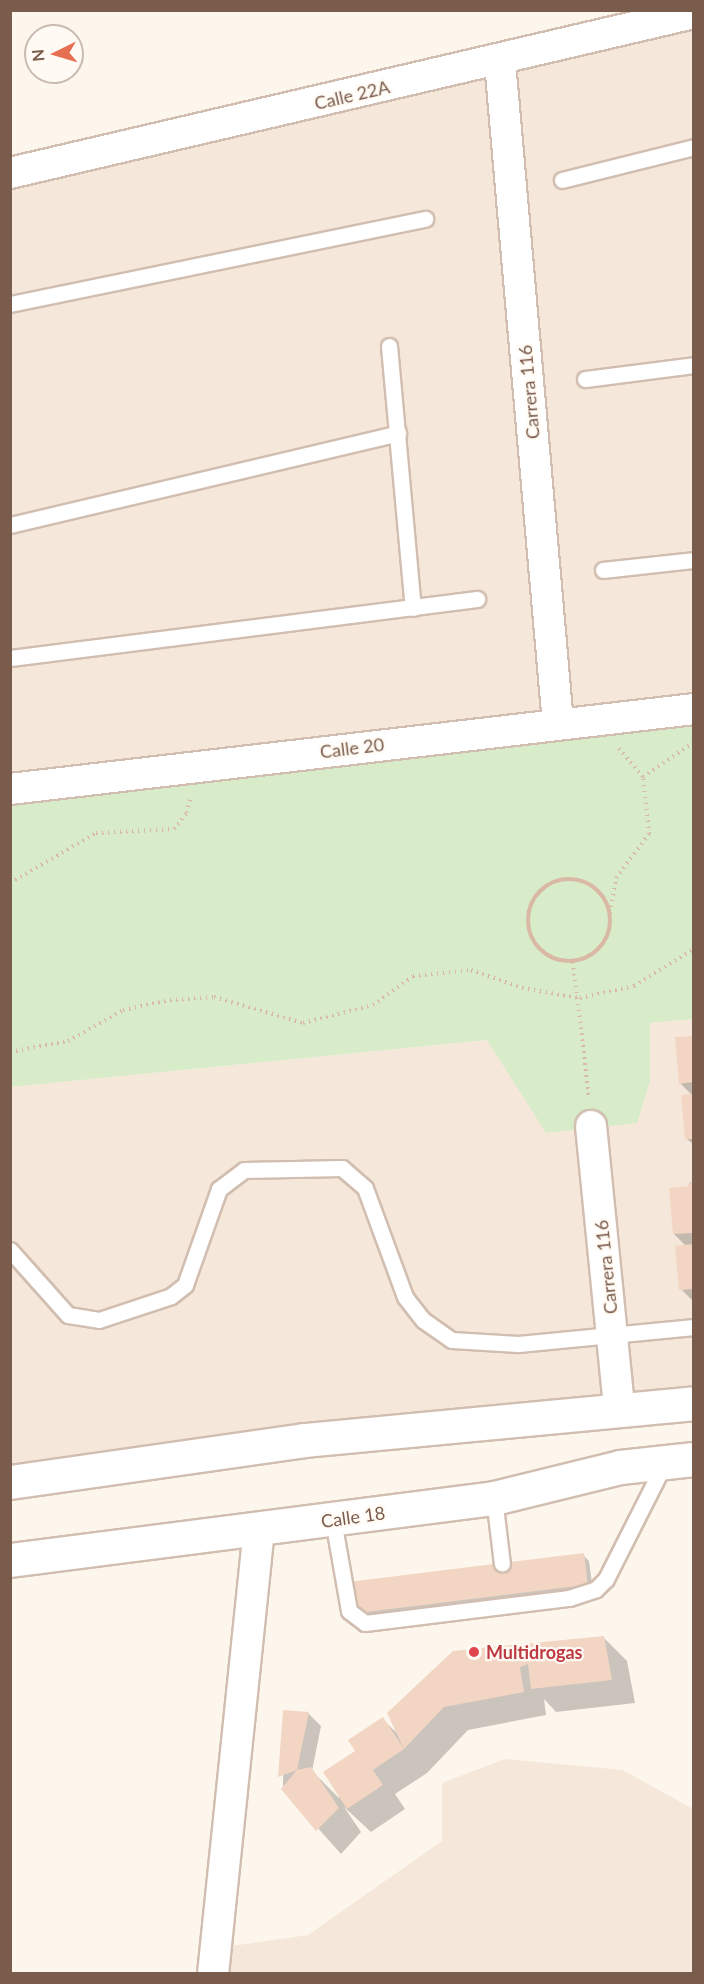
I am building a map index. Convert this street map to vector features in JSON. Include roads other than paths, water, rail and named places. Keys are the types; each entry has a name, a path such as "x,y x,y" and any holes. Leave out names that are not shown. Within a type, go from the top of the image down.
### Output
{"main road":[{"path":"10,1482 304,1440 619,1407 693,1403"},
{"name":"Calle 18","path":"10,1560 260,1530 494,1498 679,1460"}],"street":[{"name":"Calle 22A","path":"10,173 500,62 693,14"},
{"name":"Carrera 116","path":"500,62 558,723"},
{"name":"Calle 20","path":"10,789 558,723 693,709"},
{"name":"Carrera 116","path":"591,1126 619,1407"},
{"path":"213,1974 260,1530"}],"lane":[{"path":"562,180 693,147"},
{"path":"10,304 425,219"},
{"path":"389,345 413,608"},
{"path":"585,379 693,365"},
{"path":"10,525 398,433"},
{"path":"603,570 693,560"},
{"path":"10,658 477,599"},
{"path":"10,1250 68,1315 99,1320 171,1296 185,1285 219,1189 244,1170 342,1167 365,1188 405,1297 423,1320 452,1340 518,1344 612,1331 693,1327"},
{"path":"333,1520 354,1619 365,1623 506,1600 569,1598 596,1589 606,1579 679,1460"},
{"path":"494,1498 502,1564"}],"place":[{"name":"Multidrogas","path":"474,1652"}]}
